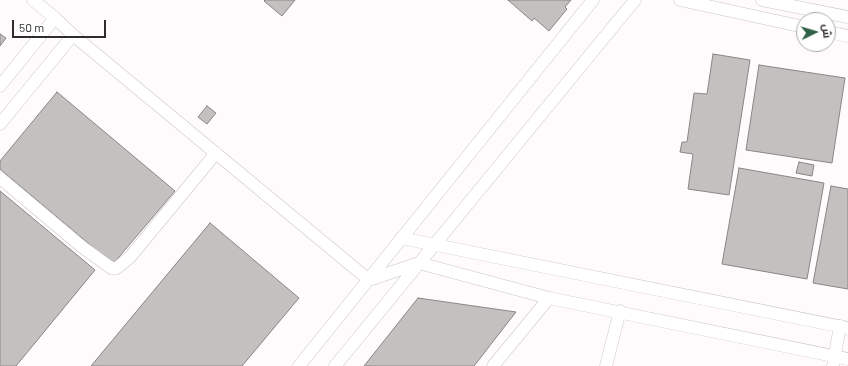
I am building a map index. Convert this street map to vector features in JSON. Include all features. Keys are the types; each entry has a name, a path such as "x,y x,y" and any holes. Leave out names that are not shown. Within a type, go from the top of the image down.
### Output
{"street":[{"path":"33,0 73,35 369,280"},
{"path":"299,366 593,0"},
{"path":"335,366 634,0"},
{"path":"680,0 796,25"},
{"path":"762,0 848,17"},
{"path":"0,86 55,18"},
{"path":"836,34 848,36"},
{"path":"0,124 73,35"},
{"path":"0,178 81,246 111,268 117,268 131,256 216,153"},
{"path":"401,238 844,327 834,361"},
{"path":"369,280 419,263 550,298 620,311 834,361 848,358"},
{"path":"493,366 550,298"},
{"path":"606,366 620,311"}],"building":[{"path":"295,0 282,16 264,1"},
{"path":"508,0 571,0 565,7 567,9 549,31 534,18 532,21"},
{"path":"0,34 6,38 0,46"},
{"path":"713,54 750,60 729,195 688,189 693,154 680,152 682,142 687,142 694,93 707,94"},
{"path":"759,65 845,78 832,163 746,150"},
{"path":"57,92 175,191 113,264 0,169 0,161"},
{"path":"207,106 216,113 207,124 198,117"},
{"path":"799,162 814,165 812,176 796,173"},
{"path":"739,168 824,183 807,279 722,264"},
{"path":"831,186 848,189 848,289 813,283"},
{"path":"0,191 95,270 16,366 0,366"},
{"path":"210,223 299,298 242,366 91,366"},
{"path":"418,298 516,312 474,366 364,366"}]}
